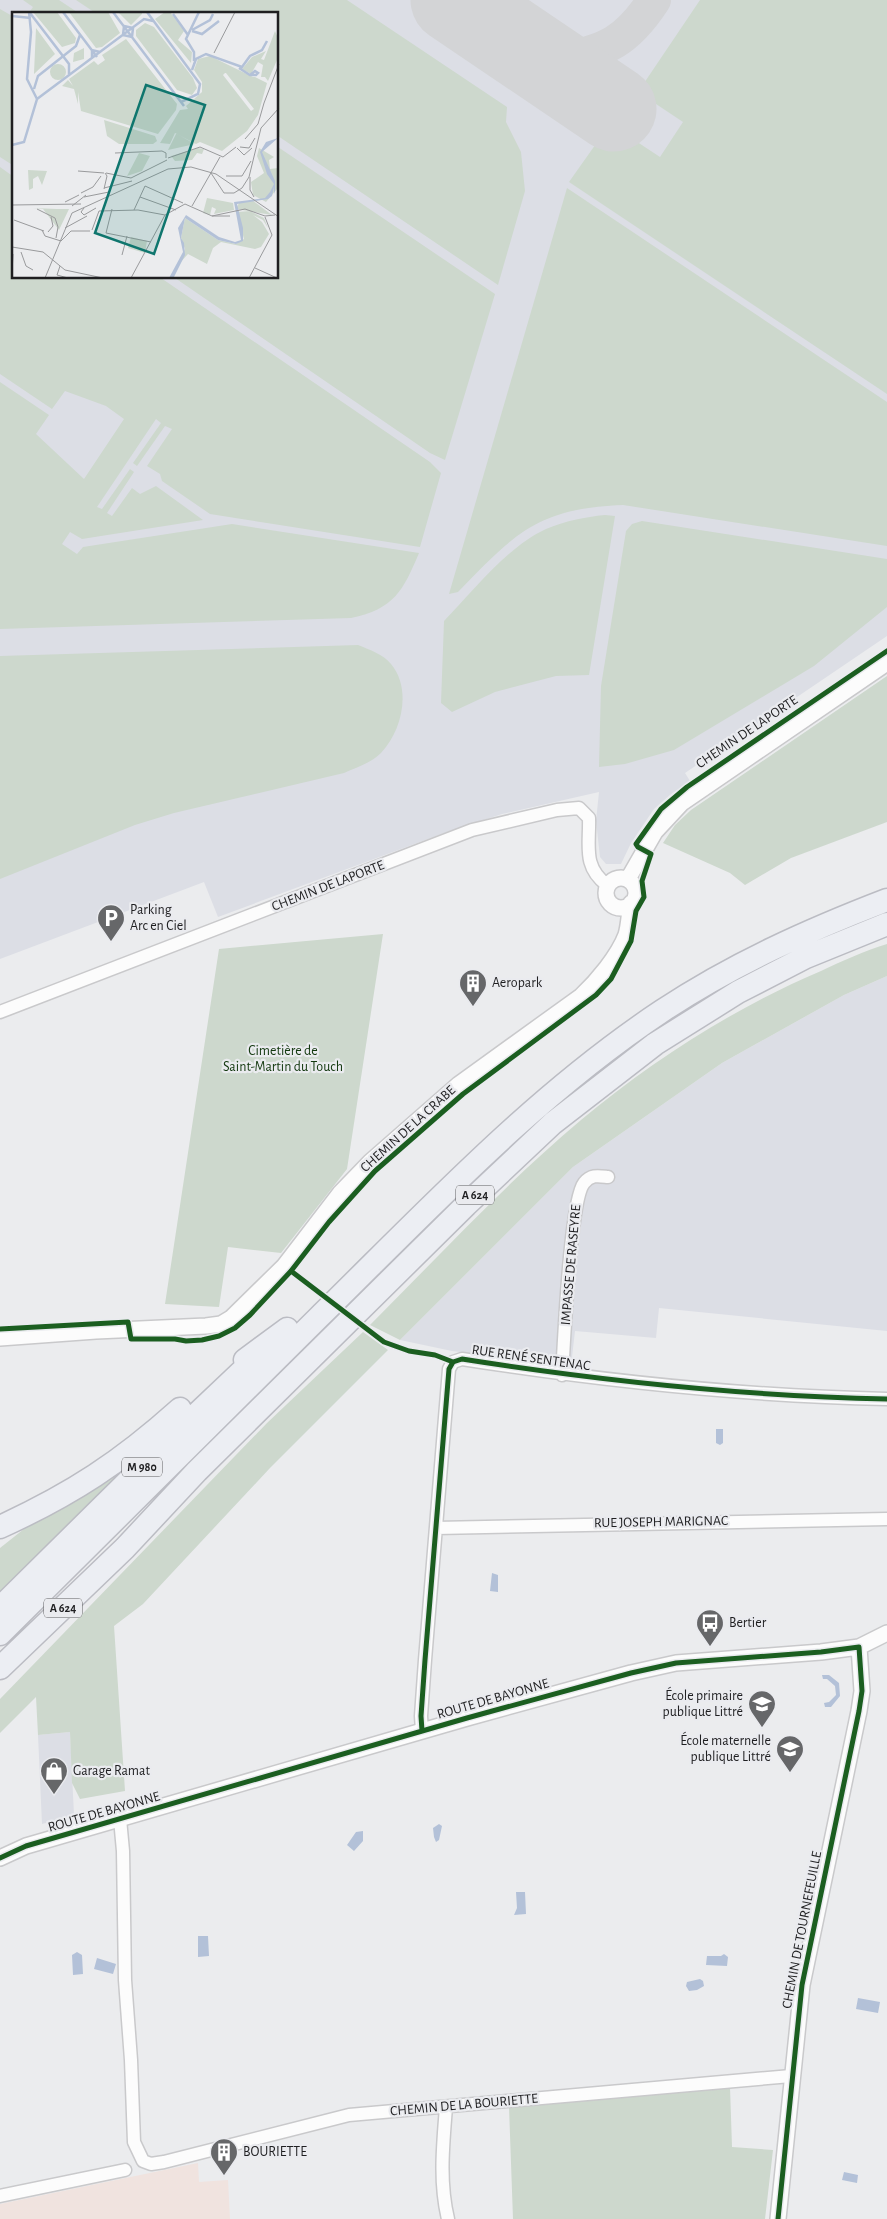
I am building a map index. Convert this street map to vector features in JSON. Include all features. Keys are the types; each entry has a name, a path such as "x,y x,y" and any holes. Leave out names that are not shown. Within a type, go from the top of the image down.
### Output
{"highway":[{"name":"A 624","path":"0,1634 500,1140 564,1084 663,1010 763,953 800,934 887,900"},
{"name":"A 624","path":"0,1668 125,1548 197,1471 466,1204 553,1123 634,1060 682,1026 724,1000 806,957 887,924"},
{"name":"M 980","path":"0,1608 182,1428 287,1329 366,1256 416,1222"},
{"path":"0,1539 43,1507 118,1461 184,1406 287,1329"},
{"path":"0,1527 43,1507"}],"street":[{"name":"CHEMIN DE LAPORTE","path":"628,880 655,832 682,803 887,663"},
{"name":"CHEMIN DE LAPORTE","path":"0,1012 472,830 519,818 571,808 579,808 589,818 590,861 597,876 607,884 605,889 606,900 614,907"},
{"path":"607,884 617,878 628,880 634,885 636,892 631,904 623,908 614,907"},
{"name":"CHEMIN DE LA CRABE","path":"0,1338 206,1326 221,1324 231,1318 284,1266 340,1194 370,1162 459,1084 581,996 606,968 625,936 631,904"},
{"name":"CHEMIN DE LA CRABE","path":"614,907 620,924 617,950"},
{"name":"IMPASSE DE RASEYRE","path":"562,1375 572,1238 578,1196 584,1183 590,1178 596,1175 608,1177"},
{"name":"RUE RENÉ SENTENAC","path":"422,1731 421,1718 449,1369 453,1362 462,1359 562,1375 801,1397 887,1399"},
{"name":"RUE JOSEPH MARIGNAC","path":"436,1528 887,1519"},
{"name":"ROUTE DE BAYONNE","path":"0,1858 26,1846 422,1731 631,1673 676,1663 821,1652 859,1647 887,1633"},
{"name":"CHEMIN DE TOURNEFEUILLE","path":"778,2219 791,2076 802,1985 860,1701 862,1682 859,1647"},
{"name":"CHEMIN DE LA BOURIETTE","path":"120,1819 124,1851 125,1980 131,2060 134,2142 143,2161 151,2164 164,2162 349,2115 791,2076"},
{"name":"ROUTE DE BAYONNE","path":"0,1847 26,1846"},
{"path":"446,2107 442,2196 448,2219"},
{"path":"0,2196 125,2170"}],"shaded area":[{"path":"0,0 887,0 887,636 685,773 690,781 654,809 631,843 621,864 606,864 600,857 596,821 599,792 502,814 444,833 218,917 204,882 0,959"},
{"path":"887,976 887,1331 659,1308 656,1338 575,1331 571,1366 452,1351 400,1340 573,1167 722,1063 844,995"},
{"path":"70,1732 74,1815 42,1824 38,1735"},
{"path":"198,2163 199,2182 228,2180 230,2219 0,2219 0,2204"}],"green space":[{"path":"23,0 59,0 77,12 29,12 33,7"},
{"path":"76,0 347,0 507,107 506,122 521,152 525,191 498,285 279,137 279,12 94,12"},
{"path":"700,0 887,0 887,394 569,182 610,124 660,157 683,122 638,92"},
{"path":"0,9 12,16 12,165 0,157"},
{"path":"279,148 495,294 445,460 430,453 176,279 279,279"},
{"path":"0,167 12,176 12,279 162,279 430,462 441,473 420,547 210,514 162,481 160,474 147,466 172,429 165,426 137,466 133,463 161,423 156,419 97,507 102,509 130,469 134,472 107,513 112,516 132,488 140,494 156,486 203,520 82,539 70,532 62,544 77,554 83,547 232,524 419,553 408,578 402,588 387,603 366,614 351,618 0,629 0,382 49,415 36,434 84,479 124,419 106,406 65,391 52,409 0,374"},
{"path":"567,188 887,402 887,546 623,505 594,507 569,512 530,528 495,554 458,592 449,594"},
{"path":"605,515 615,516 589,675 556,676 495,692 452,712 441,703 444,621 491,570 532,537 560,524"},
{"path":"642,521 887,559 887,607 814,666 674,750 625,764 599,767 601,686 626,531 632,524"},
{"path":"358,645 376,653 391,664 401,685 403,697 399,722 394,733 381,753 373,760 344,773 174,813 135,825 0,879 0,656"},
{"path":"887,676 887,822 791,858 745,885 730,873 663,843 675,825 691,810"},
{"name":"Cimetière de Saint-Martin du Touch","path":"383,934 347,1169 281,1253 228,1247 219,1307 165,1304 219,949"},
{"path":"887,944 887,976 844,995 722,1063 573,1167 400,1340 370,1325 526,1169 608,1098 695,1037 757,1001 845,960"},
{"path":"363,1332 388,1350 270,1468 143,1604 114,1626 125,1791 80,1799 72,1783 70,1732 38,1735 36,1697 0,1733 0,1699 267,1423"},
{"path":"137,1463 0,1597 0,1548 29,1525 117,1468"},
{"path":"730,2087 732,2147 773,2150 765,2219 513,2219 509,2107"}],"water":[{"path":"716,1429 723,1429 723,1443 720,1445 716,1443"},
{"path":"492,1573 498,1575 498,1592 490,1591"},
{"path":"822,1675 829,1675 839,1683 840,1696 831,1707 825,1707 824,1703 829,1702 836,1695 835,1686 827,1679 823,1679"},
{"path":"439,1824 442,1826 439,1840 436,1842 433,1828"},
{"path":"363,1831 363,1841 354,1851 347,1845 356,1832"},
{"path":"516,1892 525,1892 526,1914 514,1915 517,1908"},
{"path":"198,1936 208,1936 209,1956 198,1957"},
{"path":"77,1952 82,1955 83,1974 73,1975 72,1955"},
{"path":"724,1954 728,1957 727,1966 706,1965 707,1956 721,1956"},
{"path":"97,1958 116,1964 113,1974 94,1969"},
{"path":"700,1979 703,1981 704,1986 697,1990 689,1991 686,1986 687,1982"},
{"path":"858,1998 880,2002 878,2013 856,2009"},
{"path":"844,2172 858,2175 857,2183 842,2180"}],"taxiway":[{"path":"549,64 597,50 621,38 632,29 654,0"}],"runway":[{"path":"453,0 614,109"}],"cycle path":[{"path":"0,1329 128,1322 131,1339 175,1339 186,1341 219,1336 235,1328 250,1315 291,1271 329,1222 375,1171 463,1094 596,995 611,979 631,941 636,911 644,897 642,881 651,854 636,844 661,809 687,787 887,651"},
{"path":"291,1271 384,1342 409,1351 435,1355 453,1362"},
{"path":"422,1731 421,1716 425,1660 449,1369 453,1362 462,1359 621,1381 727,1391 887,1399"},
{"path":"0,1858 26,1846 467,1718 631,1673 676,1663 821,1652 859,1647 862,1691 802,1985 778,2219"}],"place":[{"name":"Parking Arc en Ciel","path":"111,942"},
{"name":"Aeropark","path":"473,1007"},
{"name":"Bertier","path":"710,1647"},
{"name":"École primaire publique Littré","path":"762,1728"},
{"name":"École maternelle publique Littré","path":"790,1773"},
{"name":"Garage Ramat","path":"54,1795"},
{"name":"BOURIETTE","path":"224,2176"}]}
